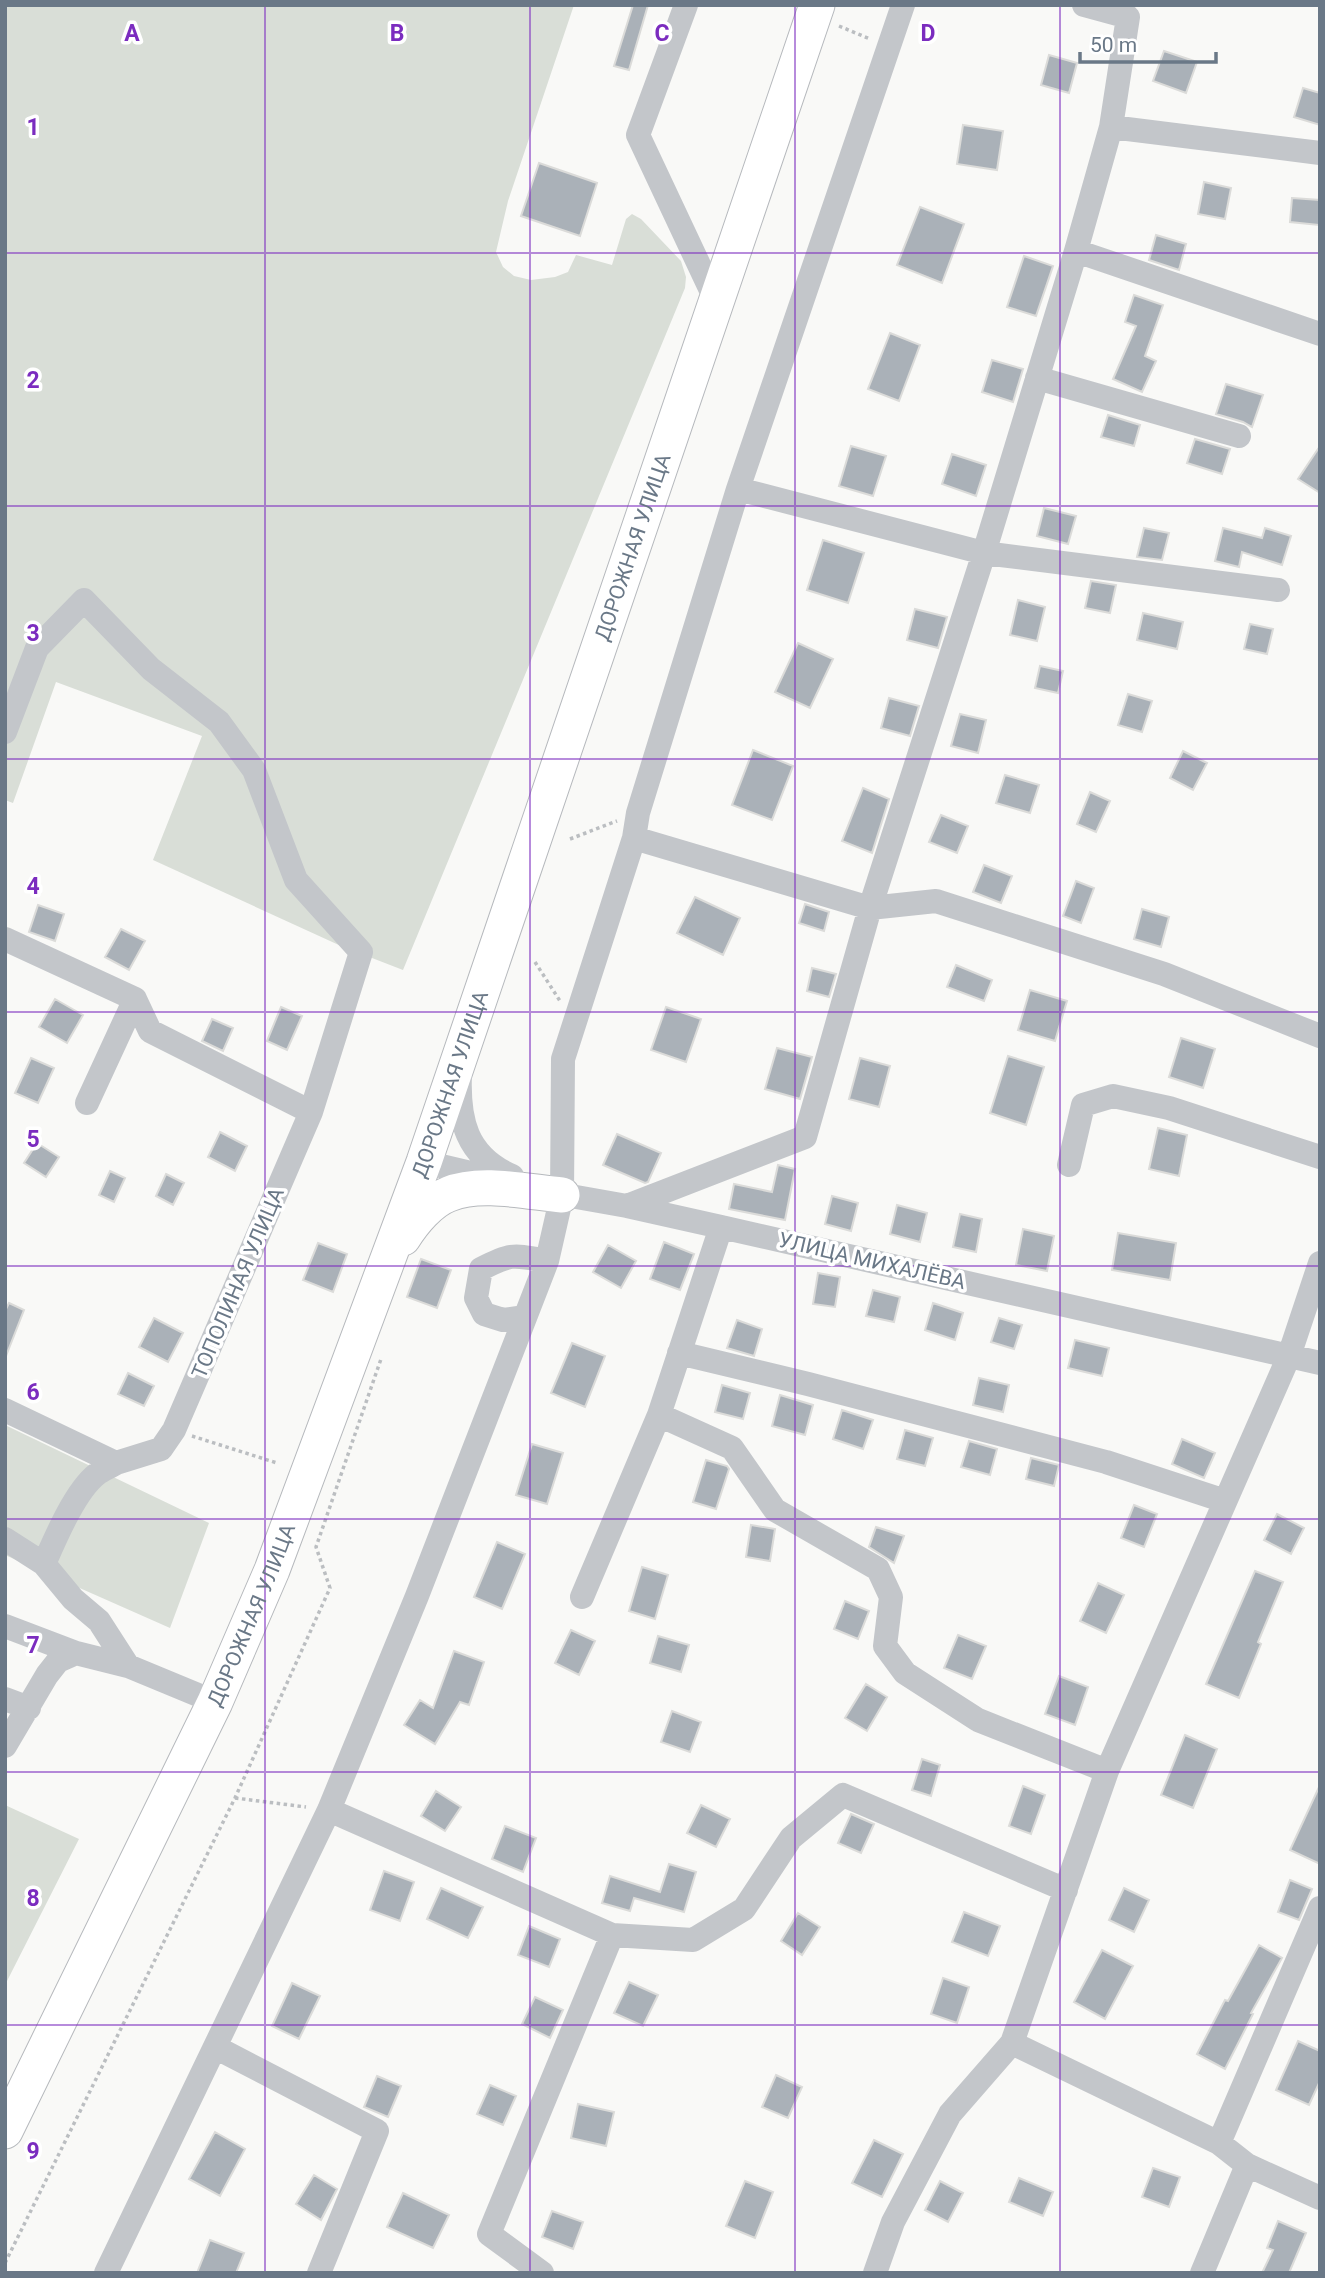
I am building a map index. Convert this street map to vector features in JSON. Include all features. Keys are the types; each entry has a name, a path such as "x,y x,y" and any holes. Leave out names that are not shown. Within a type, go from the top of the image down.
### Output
{"highway":[{"name":"ДОРОЖНАЯ УЛИЦА","path":"5,2131 215,1702 272,1570 424,1162 716,302 827,15"},
{"path":"387,1262 409,1229 428,1208 447,1194 473,1188 562,1195"}],"street":[{"path":"686,5 638,135 716,302"},
{"path":"106,2273 329,1810 417,1596 547,1261 562,1195 564,1059 573,1025 634,838 638,813 738,488 903,5"},
{"path":"627,1206 805,1137 870,908 984,553 1111,127 1128,17 1084,5"},
{"path":"1111,127 1320,153"},
{"path":"1076,251 1320,334"},
{"path":"1037,378 1239,436"},
{"path":"738,488 984,553 1278,590"},
{"name":"ТОПОЛИНАЯ УЛИЦА","path":"5,733 37,648 85,600 151,668 219,722 254,770 296,880 360,952 311,1112 174,1430 161,1449 116,1463"},
{"path":"634,838 870,908 936,901 1164,974 1320,1036"},
{"path":"5,939 135,999 149,1031 311,1112"},
{"path":"87,1103 135,999"},
{"path":"460,1055 461,1113 468,1139 484,1159 507,1174 562,1195"},
{"path":"1069,1165 1083,1105 1112,1096 1169,1108 1320,1157"},
{"name":"УЛИЦА МИХАЛЁВА","path":"424,1162 1320,1363"},
{"path":"582,1597 659,1415 721,1227"},
{"path":"525,1317 503,1320 484,1314 477,1298 481,1269 505,1256 547,1261"},
{"path":"876,2273 893,2222 950,2113 1012,2043 1107,1771 1289,1356 1320,1263"},
{"path":"679,1353 1106,1462 1225,1501"},
{"path":"5,1410 116,1463"},
{"path":"659,1415 732,1448 775,1510 878,1569 891,1597 885,1646 905,1674 978,1720 1107,1771"},
{"path":"44,1564 63,1523 82,1492 96,1475 116,1463"},
{"path":"5,1539 44,1564 73,1599 99,1621 128,1667"},
{"path":"5,1626 76,1653 128,1667 215,1702"},
{"path":"5,1746 47,1675 58,1661 76,1653"},
{"path":"5,1699 29,1708"},
{"path":"329,1810 612,1935 693,1940 744,1909 791,1838 843,1795 1066,1890"},
{"path":"1219,2143 1320,1908"},
{"path":"542,2273 489,2234 612,1935"},
{"path":"1012,2043 1219,2143 1247,2165 1320,2198"},
{"path":"215,2047 377,2131 319,2273"},
{"path":"1202,2273 1247,2165"}],"path":[{"path":"827,15 888,47"},
{"path":"570,839 638,813"},
{"path":"535,962 573,1025"},
{"path":"5,2263 235,1798 330,1588 316,1548 383,1353"},
{"path":"174,1430 277,1463"},
{"path":"235,1798 329,1810"}],"shaded area":[{"path":"5,5 574,5 508,201 496,252 503,267 514,276 531,280 555,277 568,272 576,255 612,265 626,219 632,214 641,219 681,261 686,277 685,288 403,970 341,946 153,860 202,736 56,682 13,803 5,800"},
{"path":"5,1425 209,1523 170,1628 5,1555"},
{"path":"5,1805 79,1839 5,1985"}],"building":[{"path":"633,5 648,5 629,70 614,66"},
{"path":"1164,51 1197,62 1186,93 1153,81"},
{"path":"1049,55 1077,63 1069,93 1041,85"},
{"path":"1303,88 1320,93 1320,125 1294,117"},
{"path":"963,125 1003,131 997,170 957,164"},
{"path":"539,163 597,183 580,236 521,216"},
{"path":"1204,182 1231,188 1225,219 1198,214"},
{"path":"1292,198 1320,200 1319,225 1290,222"},
{"path":"920,207 964,224 942,283 897,265"},
{"path":"1156,235 1186,244 1179,270 1149,260"},
{"path":"1024,256 1053,266 1036,316 1007,307"},
{"path":"1134,295 1163,305 1145,356 1156,361 1142,392 1113,379 1136,326 1125,322"},
{"path":"890,333 920,345 899,401 868,389"},
{"path":"992,360 1023,369 1013,402 982,392"},
{"path":"1226,384 1263,395 1252,427 1216,414"},
{"path":"1108,415 1140,425 1134,446 1101,437"},
{"path":"1195,439 1230,449 1222,474 1187,463"},
{"path":"851,446 886,456 873,496 839,486"},
{"path":"1320,446 1320,493 1298,479"},
{"path":"952,454 986,465 976,496 942,484"},
{"path":"1044,508 1076,516 1068,544 1037,536"},
{"path":"1144,528 1169,533 1162,560 1137,557"},
{"path":"1223,528 1262,538 1265,528 1291,536 1282,565 1242,552 1239,567 1215,561"},
{"path":"823,540 864,553 848,603 807,590"},
{"path":"1091,581 1116,585 1110,613 1085,608"},
{"path":"1018,600 1045,607 1037,641 1010,635"},
{"path":"915,609 947,617 938,648 907,640"},
{"path":"1143,613 1183,622 1177,649 1137,640"},
{"path":"1250,624 1273,629 1267,654 1244,649"},
{"path":"798,643 833,659 810,708 775,692"},
{"path":"1040,666 1063,671 1058,693 1035,688"},
{"path":"1128,694 1152,701 1142,732 1118,725"},
{"path":"889,698 919,706 910,736 881,728"},
{"path":"960,714 986,720 978,753 951,746"},
{"path":"753,750 793,766 772,820 732,805"},
{"path":"1183,751 1207,763 1193,790 1170,778"},
{"path":"1005,775 1039,785 1030,813 996,803"},
{"path":"863,788 889,799 872,853 842,841"},
{"path":"1090,792 1110,801 1096,832 1077,824"},
{"path":"941,815 968,826 957,853 929,842"},
{"path":"984,865 1012,876 1001,903 973,892"},
{"path":"1076,881 1094,888 1081,923 1063,916"},
{"path":"695,897 740,918 723,955 677,933"},
{"path":"805,904 829,912 824,931 799,923"},
{"path":"38,905 64,914 55,941 29,932"},
{"path":"1142,909 1169,917 1161,947 1134,939"},
{"path":"121,929 145,941 129,970 105,957"},
{"path":"956,965 992,980 984,1001 947,987"},
{"path":"812,968 836,974 829,997 807,991"},
{"path":"1030,990 1067,1001 1055,1041 1018,1030"},
{"path":"55,999 83,1015 67,1043 39,1027"},
{"path":"281,1007 302,1016 287,1050 267,1041"},
{"path":"666,1007 701,1019 686,1062 651,1050"},
{"path":"212,1019 233,1028 223,1051 202,1041"},
{"path":"1181,1038 1215,1049 1203,1088 1169,1077"},
{"path":"777,1048 812,1057 800,1099 765,1089"},
{"path":"1008,1056 1044,1067 1026,1125 990,1113"},
{"path":"31,1058 54,1068 38,1103 15,1093"},
{"path":"860,1058 890,1066 879,1107 849,1099"},
{"path":"1158,1128 1187,1135 1179,1176 1149,1169"},
{"path":"220,1132 247,1146 235,1171 208,1157"},
{"path":"617,1134 661,1153 648,1182 603,1165"},
{"path":"37,1143 59,1157 46,1177 24,1163"},
{"path":"778,1165 795,1169 785,1220 729,1209 734,1184 772,1192"},
{"path":"110,1171 125,1178 114,1202 99,1195"},
{"path":"166,1174 184,1183 173,1205 156,1196"},
{"path":"832,1196 858,1203 851,1231 825,1224"},
{"path":"897,1205 927,1213 920,1242 890,1234"},
{"path":"960,1214 982,1219 976,1252 953,1247"},
{"path":"1023,1229 1054,1236 1047,1271 1016,1265"},
{"path":"1118,1233 1176,1243 1170,1280 1112,1270"},
{"path":"664,1242 694,1254 680,1290 650,1279"},
{"path":"318,1243 347,1254 333,1292 303,1280"},
{"path":"608,1245 636,1261 621,1288 593,1272"},
{"path":"421,1259 451,1270 437,1308 407,1297"},
{"path":"818,1273 840,1277 835,1307 813,1304"},
{"path":"873,1290 900,1297 894,1322 866,1316"},
{"path":"9,1303 24,1310 6,1356 5,1311"},
{"path":"933,1303 963,1313 955,1340 925,1330"},
{"path":"154,1318 183,1333 168,1362 139,1347"},
{"path":"999,1318 1022,1325 1014,1349 991,1342"},
{"path":"737,1320 762,1329 754,1356 727,1348"},
{"path":"1075,1340 1109,1348 1102,1376 1068,1368"},
{"path":"572,1343 605,1356 585,1407 551,1393"},
{"path":"128,1373 154,1386 144,1406 118,1394"},
{"path":"979,1378 1009,1385 1003,1412 973,1405"},
{"path":"722,1385 750,1393 743,1419 715,1412"},
{"path":"780,1395 813,1405 805,1435 772,1426"},
{"path":"842,1410 873,1420 863,1449 833,1439"},
{"path":"905,1430 933,1438 925,1466 897,1459"},
{"path":"1182,1439 1215,1453 1204,1478 1172,1464"},
{"path":"969,1441 997,1449 990,1475 961,1467"},
{"path":"532,1444 563,1453 547,1504 516,1495"},
{"path":"1031,1458 1059,1465 1054,1486 1026,1479"},
{"path":"706,1460 729,1469 716,1509 693,1502"},
{"path":"1134,1505 1157,1514 1144,1547 1121,1538"},
{"path":"1277,1514 1304,1528 1291,1554 1264,1540"},
{"path":"751,1525 775,1529 770,1561 746,1557"},
{"path":"876,1527 904,1536 894,1563 869,1547"},
{"path":"497,1542 525,1554 502,1609 474,1597"},
{"path":"642,1567 668,1575 655,1619 629,1611"},
{"path":"1255,1571 1283,1582 1239,1698 1206,1684"},
{"path":"1098,1583 1124,1595 1106,1633 1080,1621"},
{"path":"845,1601 869,1611 858,1639 834,1629"},
{"path":"571,1630 595,1641 579,1675 555,1663"},
{"path":"958,1635 986,1646 972,1679 944,1668"},
{"path":"658,1636 689,1645 681,1672 650,1663"},
{"path":"454,1651 484,1662 469,1705 460,1702 435,1744 404,1725 420,1700 433,1708"},
{"path":"1059,1676 1088,1687 1075,1725 1045,1714"},
{"path":"866,1684 887,1697 867,1731 845,1718"},
{"path":"672,1711 701,1722 690,1752 661,1742"},
{"path":"1185,1735 1217,1749 1193,1808 1161,1795"},
{"path":"922,1759 940,1765 931,1796 912,1790"},
{"path":"1320,1785 1320,1864 1290,1850"},
{"path":"1023,1786 1045,1795 1031,1834 1009,1826"},
{"path":"436,1791 461,1807 445,1831 421,1816"},
{"path":"701,1805 730,1819 716,1847 687,1833"},
{"path":"851,1814 874,1824 861,1853 838,1843"},
{"path":"505,1826 536,1838 523,1872 492,1859"},
{"path":"669,1864 696,1872 684,1912 634,1898 630,1911 602,1903 610,1876 660,1892"},
{"path":"384,1871 414,1882 400,1921 370,1910"},
{"path":"1290,1880 1312,1889 1299,1920 1278,1912"},
{"path":"441,1888 483,1907 468,1938 427,1919"},
{"path":"1124,1888 1149,1900 1134,1932 1109,1920"},
{"path":"964,1912 1000,1926 988,1956 952,1942"},
{"path":"798,1913 820,1927 802,1955 781,1941"},
{"path":"529,1926 560,1939 549,1967 518,1955"},
{"path":"1259,1945 1282,1958 1251,2013 1253,2014 1225,2069 1197,2054 1225,2000 1228,2001"},
{"path":"1102,1950 1133,1966 1105,2019 1074,2002"},
{"path":"943,1978 969,1987 957,2023 931,2014"},
{"path":"629,1982 658,1995 643,2026 614,2013"},
{"path":"292,1983 320,1996 299,2039 272,2026"},
{"path":"535,1997 563,2010 550,2038 522,2024"},
{"path":"1298,2041 1320,2051 1320,2081 1309,2105 1276,2090"},
{"path":"776,2075 802,2087 788,2118 762,2107"},
{"path":"377,2076 401,2086 388,2117 364,2107"},
{"path":"490,2085 516,2096 503,2125 477,2114"},
{"path":"578,2104 614,2112 606,2146 571,2138"},
{"path":"215,2132 245,2149 220,2196 189,2179"},
{"path":"874,2140 903,2154 882,2197 852,2183"},
{"path":"1153,2168 1180,2177 1169,2207 1142,2197"},
{"path":"314,2175 337,2189 321,2220 296,2204"},
{"path":"1019,2178 1053,2192 1043,2216 1009,2202"},
{"path":"745,2181 773,2192 755,2238 726,2226"},
{"path":"940,2181 963,2193 948,2222 925,2210"},
{"path":"403,2193 449,2215 433,2248 387,2227"},
{"path":"552,2211 583,2222 573,2249 542,2237"},
{"path":"1278,2221 1306,2233 1289,2273 1262,2273 1273,2250 1267,2248"},
{"path":"210,2240 244,2253 236,2273 197,2273"}]}
